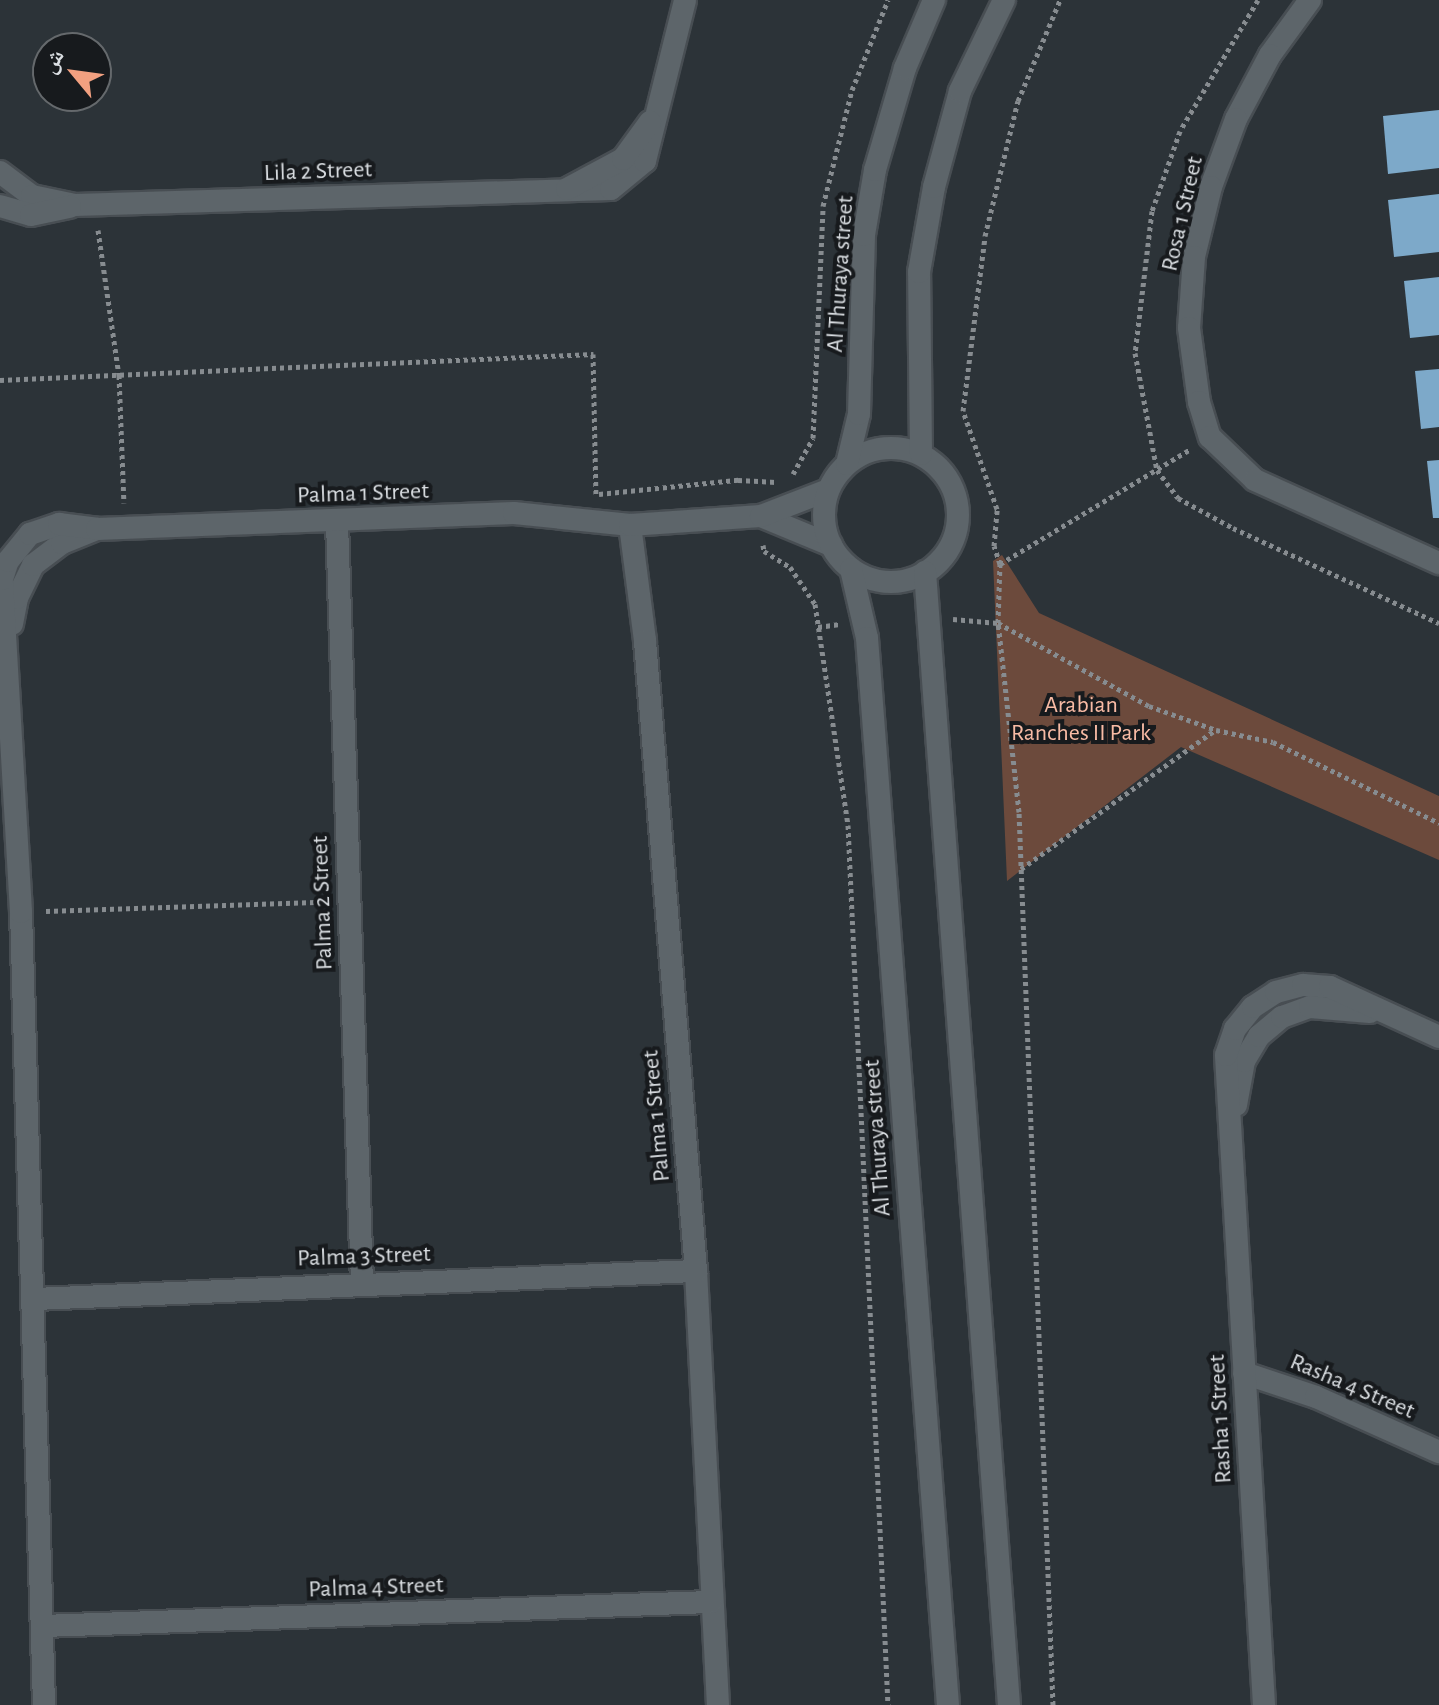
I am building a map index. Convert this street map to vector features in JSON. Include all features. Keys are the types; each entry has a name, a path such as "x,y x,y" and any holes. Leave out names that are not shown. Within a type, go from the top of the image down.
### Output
{"street":[{"name":"Lila 2 Street","path":"0,206 31,215 85,205 611,189 636,173 651,146 685,0"},
{"name":"Al Thuraya street","path":"847,464 859,414 864,235 875,170 905,68 934,0"},
{"path":"921,454 919,272 932,201 960,91 1004,0"},
{"name":"Rosa 1 Street","path":"1210,437 1191,365 1194,257 1211,187 1236,119 1270,55 1310,0"},
{"name":"Lila 2 Street","path":"0,172 32,196 85,205"},
{"path":"1210,437 1255,480 1439,563"},
{"path":"883,448 921,454 940,469 953,489 958,512 955,536 943,557 925,572 887,582 851,569 831,545 825,527 828,490 847,464 883,448"},
{"path":"761,516 828,490"},
{"name":"Palma 1 Street","path":"44,1705 35,1299 8,645 17,598 33,565 62,543 97,529 514,513 630,525 761,516"},
{"path":"761,516 831,545"},
{"name":"Palma 2 Street","path":"337,522 362,1282"},
{"name":"Palma 1 Street","path":"630,525 645,641 696,1271 718,1705"},
{"name":"Al Thuraya street","path":"851,569 864,620 948,1705"},
{"path":"925,572 925,617 1009,1705"},
{"name":"Rasha 1 Street","path":"1264,1705 1226,1055 1235,1029 1253,1007 1276,992 1303,985 1330,987 1439,1037"},
{"name":"Palma 3 Street","path":"35,1299 362,1282 696,1271"},
{"name":"Rasha 4 Street","path":"1244,1373 1316,1397 1439,1452"},
{"name":"Palma 4 Street","path":"43,1626 711,1602"}],"path":[{"path":"888,0 833,155 823,206 813,438 808,454 785,483 760,494 764,551 790,567 809,588 818,627 848,825 888,1705"},
{"path":"1053,1705 1021,869 998,623 1000,564 994,546 997,509 963,411 985,236 1018,101 1060,0"},
{"path":"85,205 119,375 125,528"},
{"path":"0,380 593,354 598,494"},
{"path":"1000,564 1210,437"},
{"path":"584,495 738,480 785,483"},
{"path":"925,617 998,623 1149,706 1216,730 1273,742 1439,823"},
{"path":"818,627 864,620"},
{"path":"1021,869 1216,730"},
{"path":"21,912 349,901"}],"green space":[{"name":"Arabian Ranches II Park","path":"1002,555 1039,613 1439,796 1439,860 1181,747 1007,881 993,561"}],"building":[{"path":"1439,110 1439,168 1388,174 1383,116"},
{"path":"1439,194 1439,252 1394,257 1388,200"},
{"path":"1439,277 1439,335 1410,338 1404,281"},
{"path":"1439,369 1439,427 1421,429 1415,371"},
{"path":"1439,460 1439,518 1433,518 1427,461"}]}
